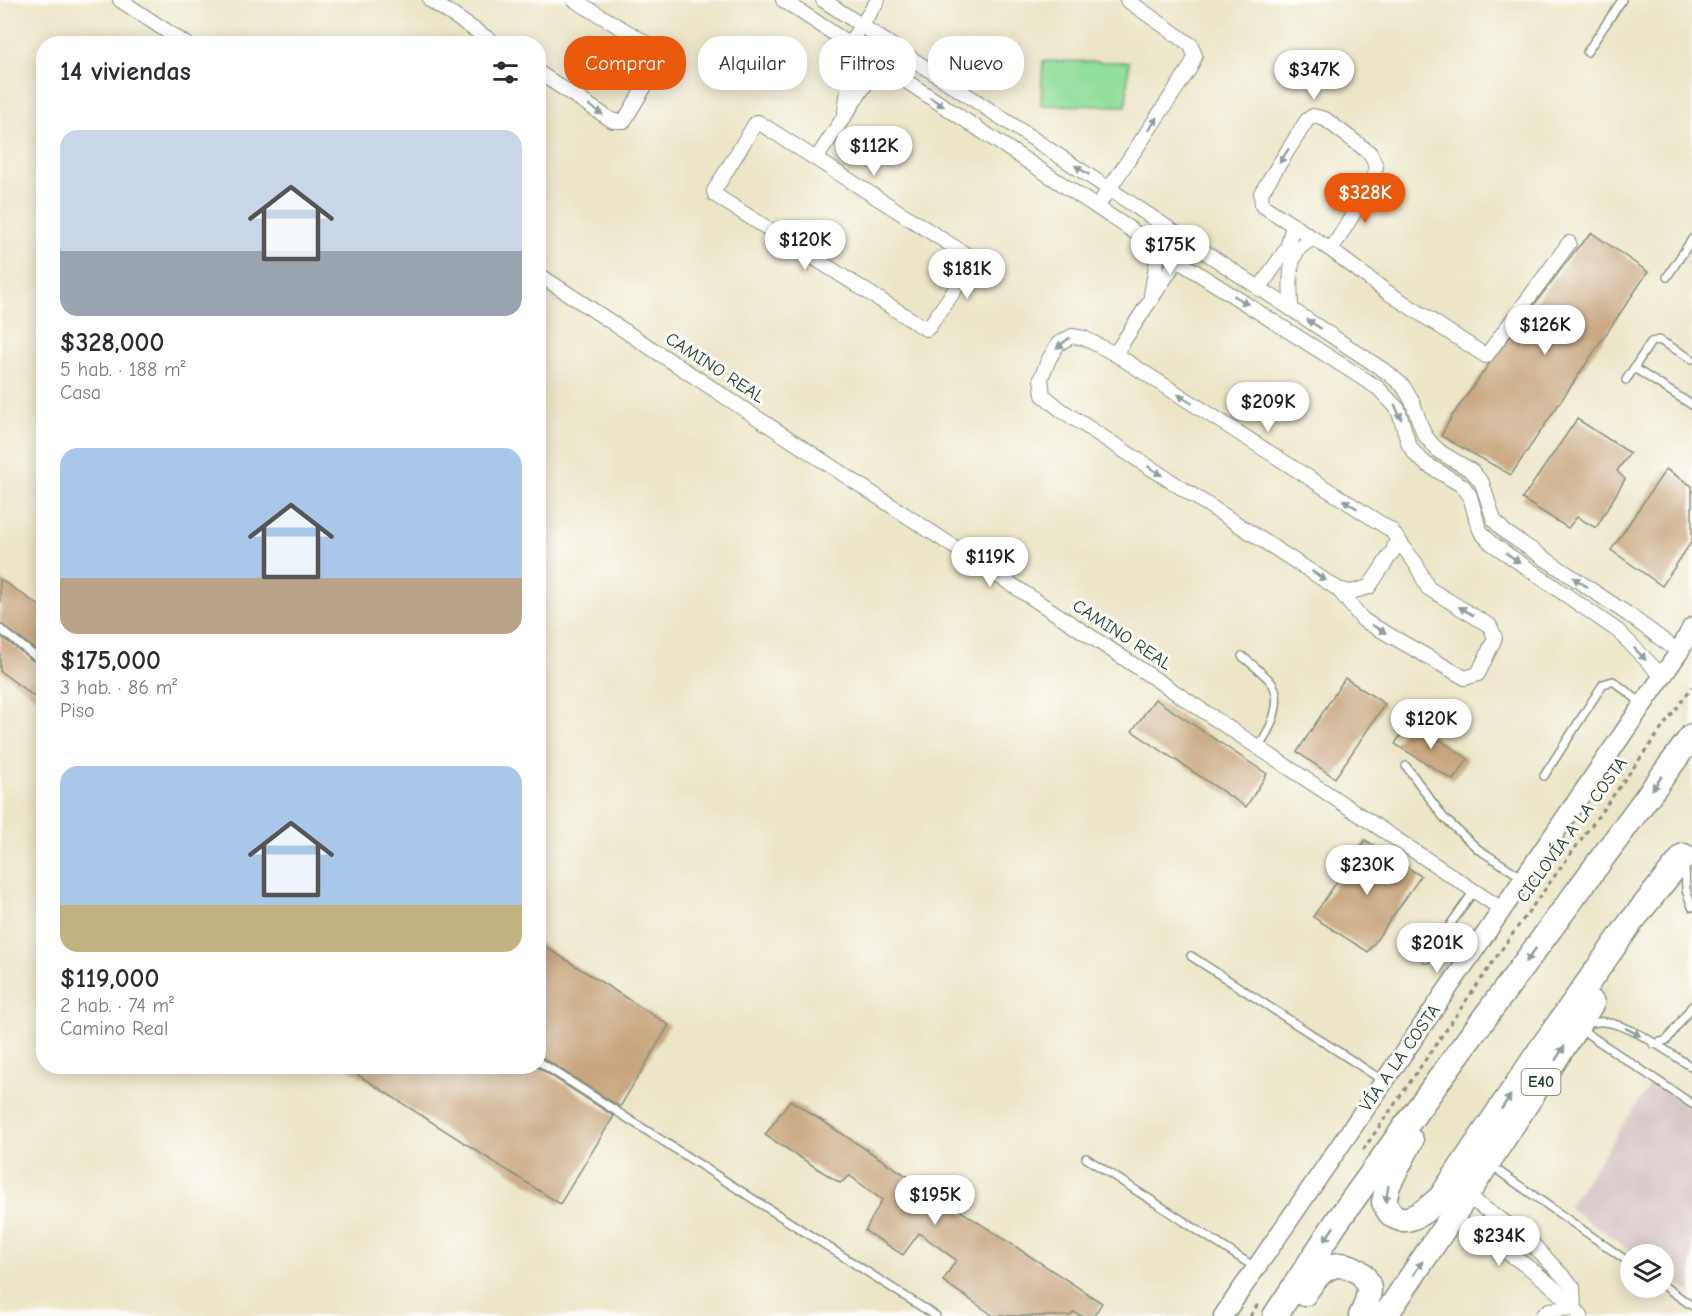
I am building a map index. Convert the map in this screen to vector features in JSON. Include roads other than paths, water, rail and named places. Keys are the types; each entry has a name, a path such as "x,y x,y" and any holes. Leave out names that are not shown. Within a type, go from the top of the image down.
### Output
{"highway":[{"path":"1269,1306 1343,1214 1692,736"},
{"path":"1449,1066 1388,1185 1384,1202 1396,1217 1415,1218 1424,1213 1440,1197 1631,922 1688,850"},
{"name":"E40","path":"1385,1316 1577,1027 1688,850"},
{"path":"1287,1316 1316,1278 1332,1266 1340,1264 1354,1268 1367,1281 1368,1299 1362,1316"}],"street":[{"path":"120,0 174,36"},
{"path":"430,0 484,36"},
{"path":"546,77 618,122 624,120 658,63 658,50 574,0"},
{"path":"783,0 837,36"},
{"path":"823,0 1388,373 1403,386 1412,400 1424,434 1440,452 1472,471 1482,483 1494,520 1505,532 1629,615 1679,652"},
{"path":"857,36 878,0"},
{"path":"1097,207 1190,68 1195,56 1191,45 1127,0"},
{"path":"916,88 1177,260 1378,388 1398,409 1409,445 1416,456 1463,486 1470,496 1481,532 1491,543 1618,631 1662,676"},
{"path":"845,114 847,90"},
{"path":"816,159 861,90"},
{"path":"1331,250 1373,182 1376,166 1370,153 1322,117 1313,116 1307,120 1261,193 1262,205 1331,250 1387,292 1486,356 1569,243"},
{"path":"758,122 816,159 973,259 974,262 926,329 715,195 714,190 758,122"},
{"path":"1259,289 1287,248 1293,225"},
{"path":"1291,309 1291,267 1295,253 1304,242 1314,239"},
{"path":"1150,300 1159,248"},
{"path":"1115,354 1177,260"},
{"name":"CAMINO REAL","path":"546,279 1259,747 1503,910"},
{"path":"1072,336 1084,338 1115,354 1381,523 1397,538 1416,564 1428,588 1490,626 1495,638 1478,674 1465,678 1363,620 1338,589 1061,410 1043,395 1041,378 1049,360 1058,344 1072,336"},
{"path":"1331,358 1342,342"},
{"path":"1338,589 1351,591 1369,587 1393,551 1397,538"},
{"name":"VÍA A LA COSTA","path":"1679,652 1692,627"},
{"name":"VÍA A LA COSTA","path":"1223,1316 1662,676 1692,638"},
{"path":"1466,1196 1518,1230 1573,1287 1578,1312"},
{"path":"1452,1218 1504,1251 1545,1281 1578,1312"},
{"path":"1504,1251 1518,1230"},
{"path":"1542,1316 1549,1310 1578,1312"}],"lane":[{"path":"1587,52 1622,0"},
{"path":"1667,277 1692,239"},
{"path":"1626,380 1651,342 1659,340 1692,359"},
{"path":"1634,368 1692,405"},
{"path":"0,629 36,657"},
{"path":"1242,656 1273,684 1277,700 1269,731 1259,747"},
{"path":"1544,776 1603,684 1613,681 1643,704"},
{"path":"1406,766 1444,818 1478,849 1523,878"},
{"path":"1688,850 1686,890 1692,907"},
{"path":"1426,959 1474,891"},
{"path":"1191,956 1384,1082"},
{"path":"1653,1044 1667,1040 1692,1006"},
{"path":"1577,1027 1602,1021 1620,1026 1692,1067"},
{"path":"1577,1027 1692,1104"},
{"path":"546,1066 936,1316"},
{"path":"1086,1158 1256,1268"},
{"path":"1488,1163 1620,1256"},
{"path":"1674,1293 1692,1306"}]}
